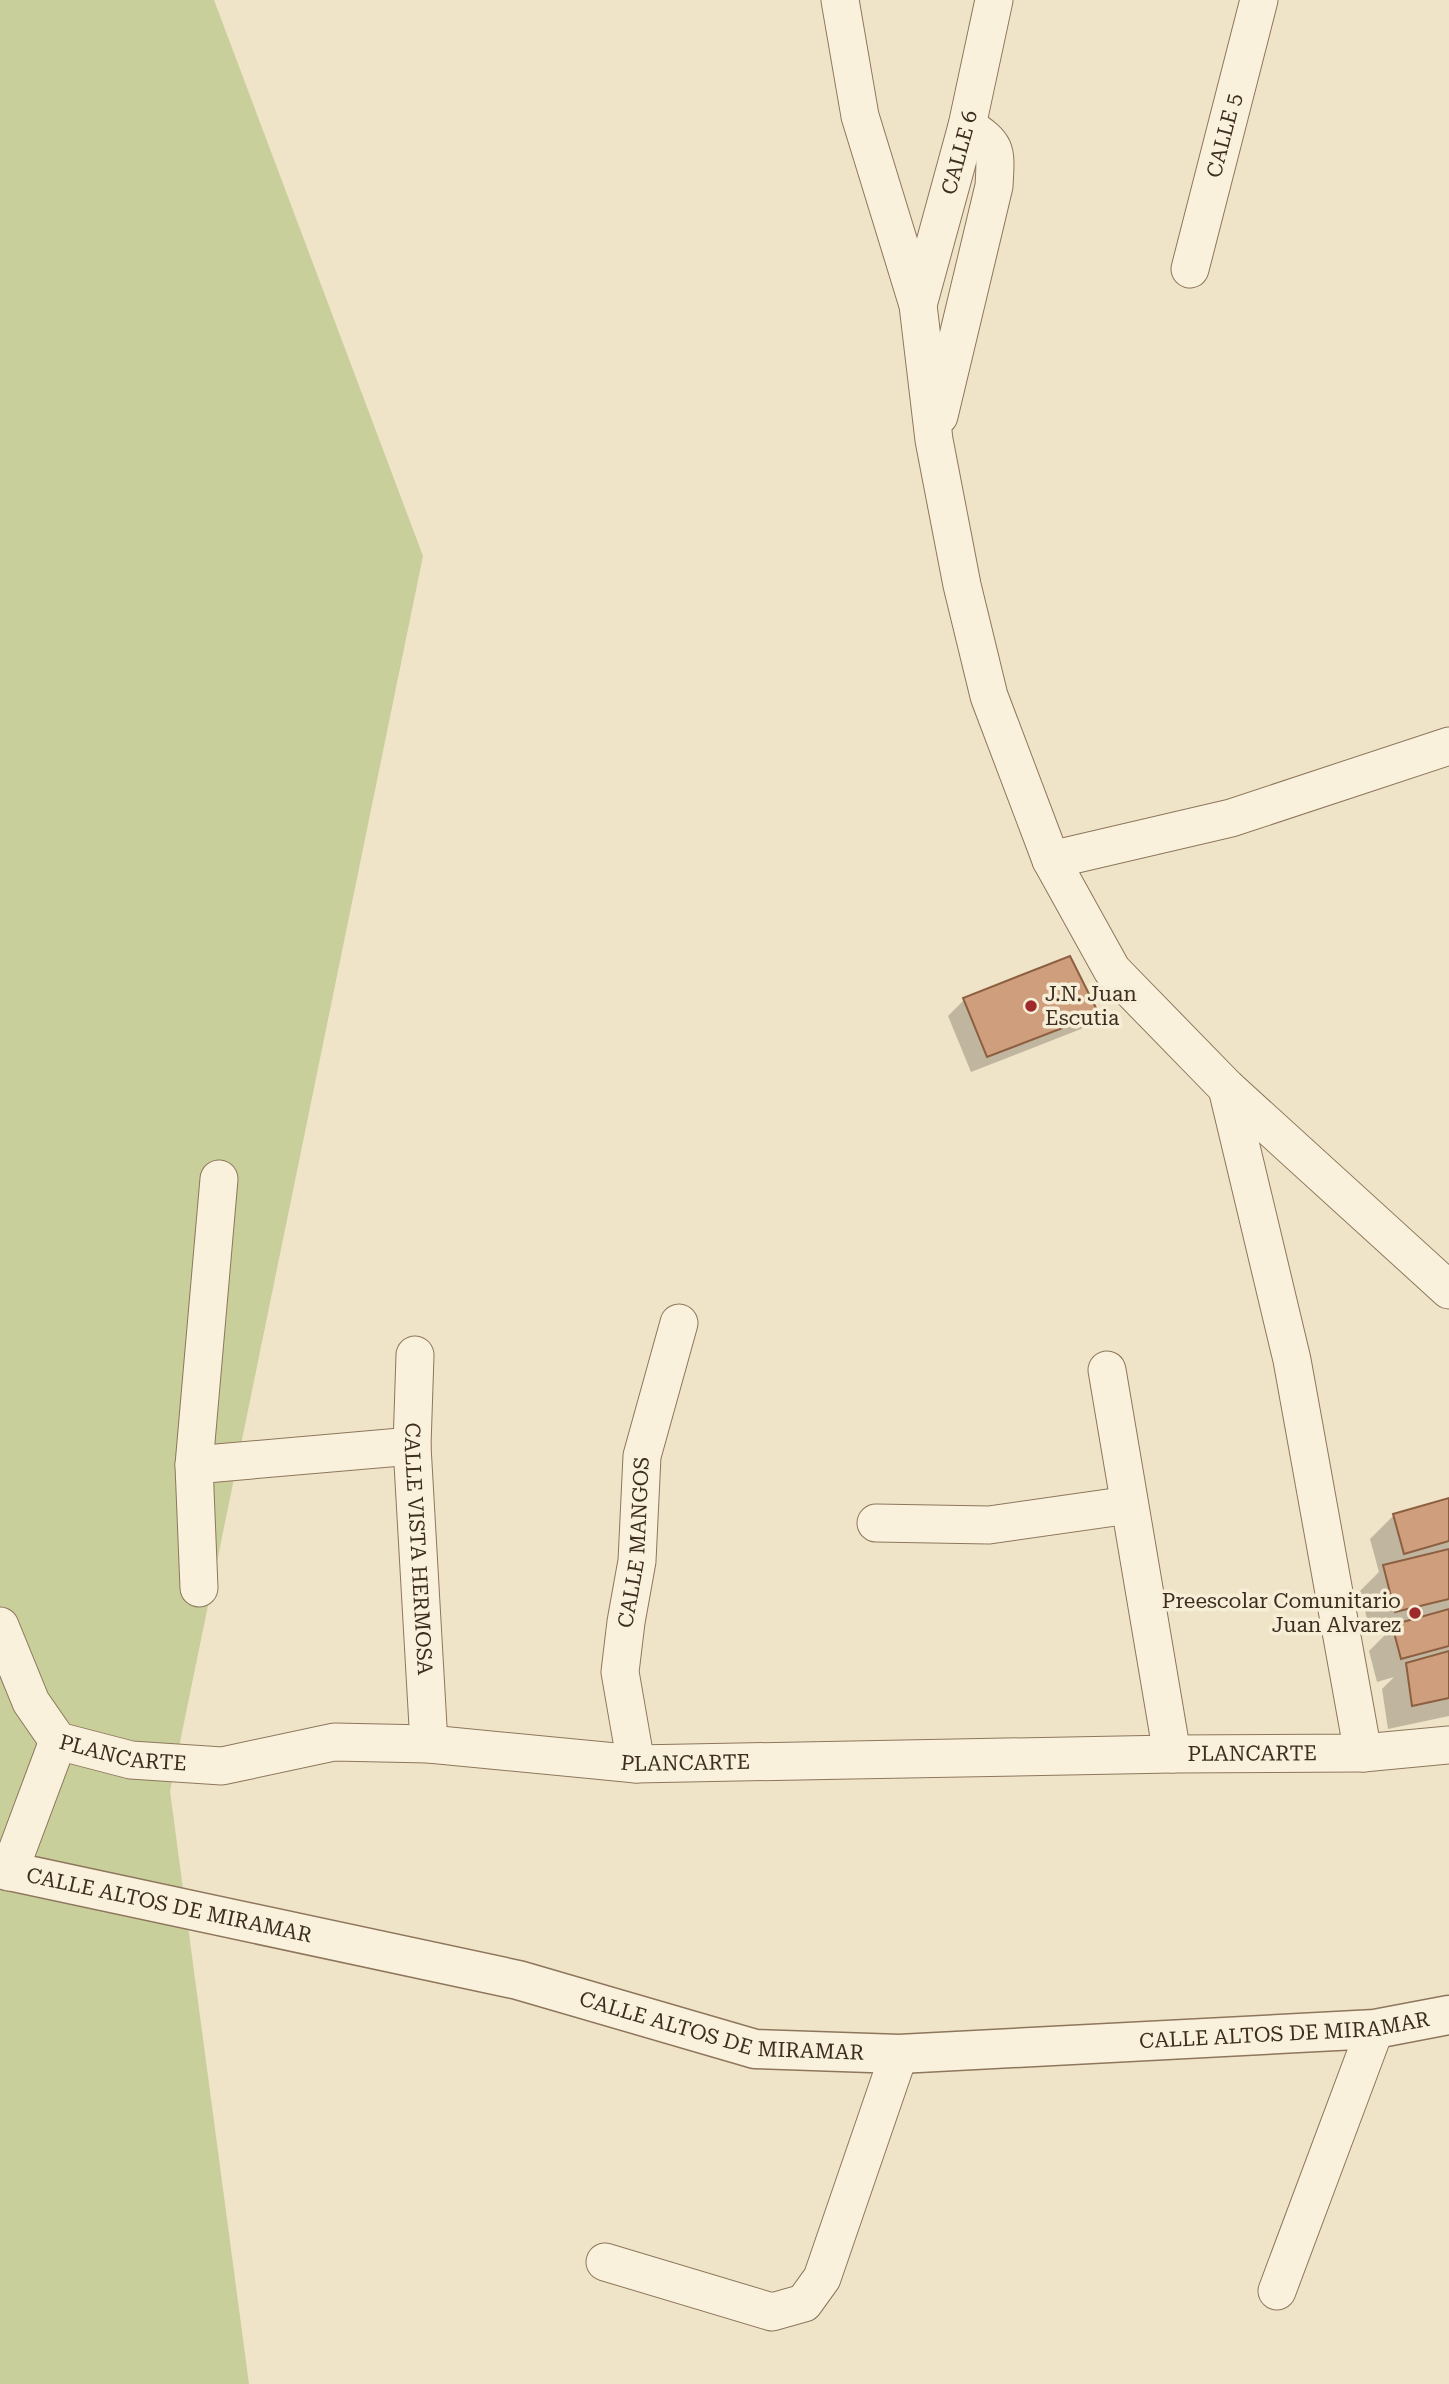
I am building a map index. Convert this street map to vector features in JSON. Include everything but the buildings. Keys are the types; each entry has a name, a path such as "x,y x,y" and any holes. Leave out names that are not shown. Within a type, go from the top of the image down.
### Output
{"street":[{"path":"841,0 860,116 918,305 933,440 962,585 989,696 1051,860 1112,970 1227,1088 1449,1290"},
{"name":"CALLE 6","path":"918,305 967,126 994,0"},
{"name":"CALLE 5","path":"1190,269 1259,0"},
{"path":"933,440 994,186 996,154 988,140 967,126"},
{"path":"1051,860 1231,818 1449,746"},
{"path":"1227,1088 1292,1360 1363,1753"},
{"path":"199,1588 194,1465 219,1179"},
{"name":"CALLE MANGOS","path":"636,1764 620,1672 637,1561 642,1456 678,1324"},
{"name":"CALLE VISTA HERMOSA","path":"415,1355 412,1446 429,1744"},
{"path":"1107,1370 1172,1754"},
{"path":"194,1465 412,1446"},
{"path":"876,1523 989,1525 1129,1505"},
{"name":"PLANCARTE","path":"0,1626 31,1702 58,1741 131,1760 222,1766 334,1742 429,1744 636,1764 1363,1753 1449,1745"},
{"path":"4,1871 58,1741"},
{"name":"CALLE ALTOS DE MIRAMAR","path":"4,1871 518,1980 755,2049 899,2054 1375,2029 1449,2015"},
{"path":"1277,2291 1375,2029"},
{"path":"606,2262 772,2312 804,2303 822,2278 899,2054"}],"green space":[{"path":"0,0 214,0 423,556 170,1791 249,2384 0,2384"}],"place":[{"name":"J.N. Juan Escutia","path":"1031,1006"},
{"name":"Preescolar Comunitario Juan Alvarez","path":"1415,1613"}]}
